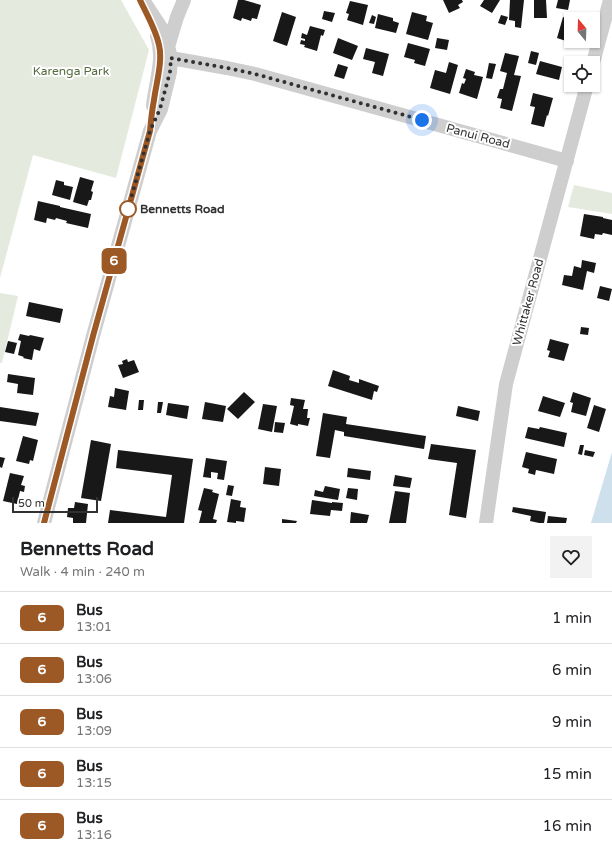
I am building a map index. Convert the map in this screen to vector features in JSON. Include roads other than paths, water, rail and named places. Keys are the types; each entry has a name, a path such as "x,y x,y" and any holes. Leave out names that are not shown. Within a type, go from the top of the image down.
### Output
{"street":[{"path":"142,0 162,29 167,48 170,72 160,109 150,131"},
{"path":"142,0 167,48"},
{"path":"167,48 178,37 185,0"},
{"path":"167,48 176,17 185,0"},
{"path":"595,56 610,0"},
{"path":"156,19 164,22 170,21 176,17"},
{"path":"44,523 93,336 150,131 160,54 159,44 167,48"},
{"name":"Panui Road","path":"167,48 227,68 255,74 567,161"},
{"name":"Whittaker Road","path":"486,523 506,384 585,92"}],"water":[{"path":"612,452 612,523 591,523"}],"place":[{"name":"Bennetts Road","path":"128,209"}],"park label":[{"name":"Karenga Park","path":"71,71"}]}
